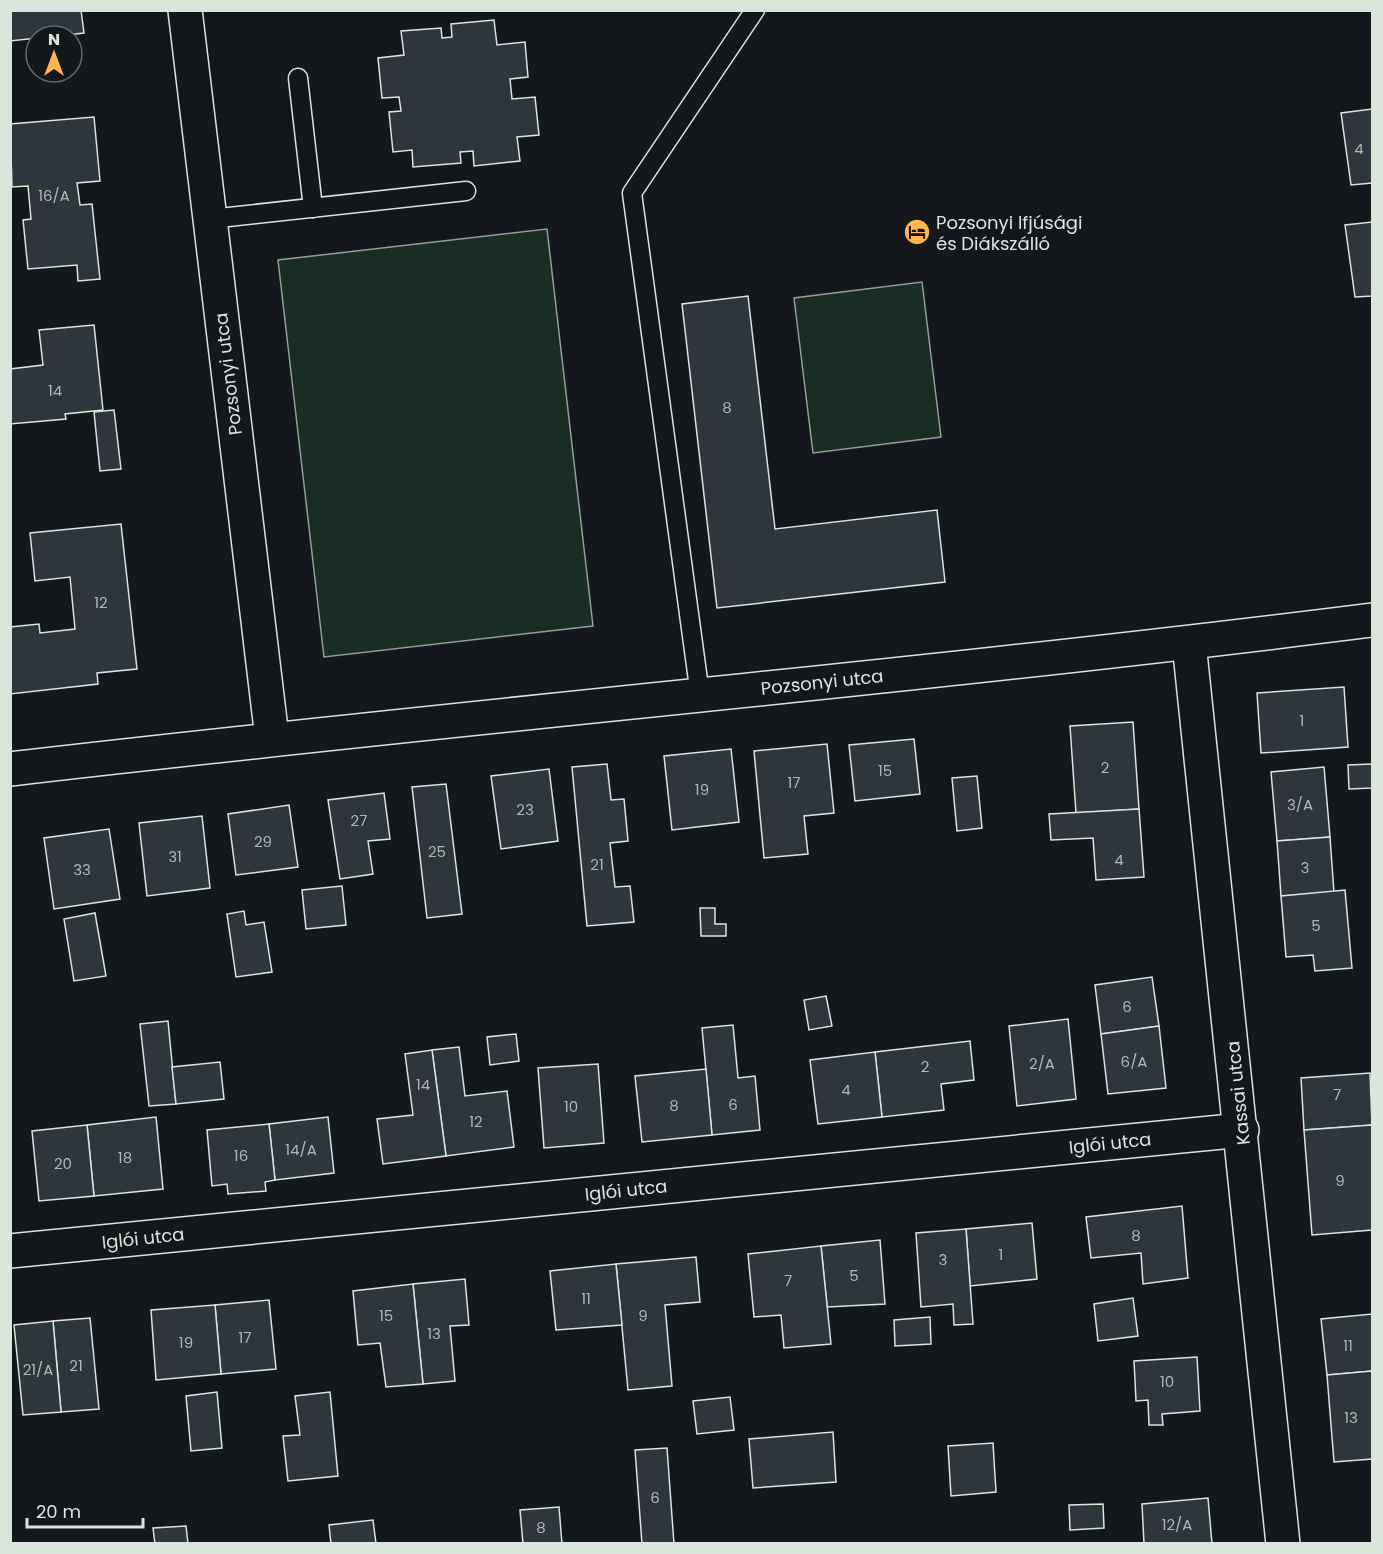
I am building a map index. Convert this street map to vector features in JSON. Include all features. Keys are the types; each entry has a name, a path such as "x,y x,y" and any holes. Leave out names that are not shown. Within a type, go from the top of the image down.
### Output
{"street":[{"name":"Pozsonyi utca","path":"185,10 272,738"},
{"name":"Pozsonyi utca","path":"10,769 272,738 1189,643 1372,620"},
{"name":"Kassai utca","path":"1189,643 1242,1130 1283,1544"},
{"name":"Iglói utca","path":"10,1251 1242,1130"}],"lane":[{"path":"700,694 632,193 756,10"},
{"path":"298,78 313,208"},
{"path":"210,219 466,191"}],"green space":[{"path":"547,229 593,626 324,657 278,260"},
{"path":"922,282 941,437 813,453 794,298"}],"building":[{"path":"10,10 81,10 83,24 24,24 24,39 10,41"},
{"path":"494,20 497,45 525,42 528,77 510,79 512,99 535,97 539,135 517,137 520,161 474,166 473,151 460,152 461,163 413,167 412,150 393,152 389,112 401,111 399,97 382,98 378,58 404,55 401,31 441,28 442,38 452,37 451,24"},
{"path":"1372,109 1372,183 1351,185 1341,113"},
{"path":"94,117 100,181 77,183 80,205 92,204 100,279 78,281 77,265 28,269 23,220 31,219 28,186 12,187 10,124"},
{"path":"1372,222 1372,296 1355,297 1345,225"},
{"path":"748,296 775,529 937,510 945,582 717,608 682,304"},
{"path":"94,325 103,410 65,414 66,419 10,424 10,369 43,365 39,330"},
{"path":"114,410 121,469 100,471 94,412"},
{"path":"121,524 137,669 97,673 98,684 10,694 10,627 39,624 40,633 75,629 70,577 35,581 30,533"},
{"path":"1344,687 1348,747 1261,753 1257,693"},
{"path":"1133,722 1139,809 1076,813 1070,726"},
{"path":"914,739 920,794 855,801 849,745"},
{"path":"827,744 834,813 804,816 808,854 764,858 754,751"},
{"path":"731,749 739,822 672,830 664,756"},
{"path":"607,764 611,800 624,799 628,841 610,843 615,887 630,886 634,922 587,926 572,767"},
{"path":"1372,764 1372,788 1349,789 1348,765"},
{"path":"1324,767 1330,837 1277,841 1271,772"},
{"path":"549,769 558,841 501,849 491,776"},
{"path":"977,776 982,828 957,831 952,778"},
{"path":"446,784 462,914 427,918 412,787"},
{"path":"384,793 390,839 368,841 373,874 340,879 328,800"},
{"path":"289,805 298,867 236,875 228,814"},
{"path":"1139,809 1144,877 1096,880 1093,838 1051,840 1049,814"},
{"path":"202,816 210,888 147,896 139,823"},
{"path":"109,829 120,899 54,909 44,838"},
{"path":"1330,837 1334,893 1281,896 1277,841"},
{"path":"342,886 346,925 306,929 302,890"},
{"path":"1345,890 1352,968 1315,971 1313,955 1286,957 1281,896"},
{"path":"700,908 715,908 715,924 726,924 726,936 701,936"},
{"path":"244,911 246,925 264,922 272,972 236,977 227,914"},
{"path":"95,913 106,976 74,981 64,919"},
{"path":"1152,977 1159,1026 1101,1034 1095,985"},
{"path":"826,996 832,1026 809,1030 804,1000"},
{"path":"1068,1019 1076,1099 1017,1106 1009,1026"},
{"path":"168,1021 176,1104 149,1106 140,1024"},
{"path":"733,1025 738,1078 755,1076 760,1130 712,1135 702,1028"},
{"path":"1159,1026 1166,1088 1108,1094 1101,1034"},
{"path":"516,1034 519,1061 490,1065 487,1037"},
{"path":"970,1041 974,1080 941,1084 944,1110 882,1117 875,1052"},
{"path":"459,1047 465,1096 507,1091 514,1147 446,1156 432,1050"},
{"path":"432,1050 446,1156 383,1164 377,1119 413,1115 405,1054"},
{"path":"875,1052 882,1117 818,1124 810,1060"},
{"path":"220,1062 224,1099 176,1104 172,1067"},
{"path":"598,1064 604,1143 544,1148 538,1068"},
{"path":"706,1069 712,1135 642,1142 635,1076"},
{"path":"1370,1073 1372,1125 1304,1130 1301,1078"},
{"path":"156,1117 163,1189 94,1196 87,1125"},
{"path":"328,1117 334,1173 275,1180 269,1124"},
{"path":"269,1124 275,1180 265,1182 266,1191 228,1194 227,1184 212,1186 207,1130"},
{"path":"87,1125 94,1196 39,1201 32,1131"},
{"path":"1372,1125 1372,1230 1312,1235 1304,1130"},
{"path":"1182,1206 1188,1278 1143,1284 1141,1253 1091,1258 1086,1217"},
{"path":"1032,1223 1037,1279 970,1286 966,1229"},
{"path":"966,1229 973,1324 954,1325 953,1304 921,1307 916,1233"},
{"path":"880,1240 885,1304 827,1307 821,1246"},
{"path":"821,1246 831,1344 784,1348 781,1315 754,1317 748,1254"},
{"path":"696,1257 700,1302 665,1305 672,1386 628,1390 616,1264"},
{"path":"616,1264 622,1325 556,1330 550,1271"},
{"path":"465,1279 469,1325 450,1326 455,1381 423,1384 413,1284"},
{"path":"413,1284 423,1384 386,1387 380,1343 358,1345 353,1291"},
{"path":"1133,1298 1138,1336 1098,1341 1094,1304"},
{"path":"269,1300 276,1369 221,1374 215,1305"},
{"path":"215,1305 221,1374 156,1380 151,1310"},
{"path":"1372,1314 1372,1371 1327,1375 1321,1319"},
{"path":"930,1317 931,1344 895,1346 894,1320"},
{"path":"90,1318 99,1409 61,1412 53,1321"},
{"path":"53,1321 61,1412 23,1415 14,1325"},
{"path":"1197,1357 1200,1411 1162,1414 1163,1425 1149,1425 1148,1400 1136,1401 1134,1361"},
{"path":"1372,1371 1372,1459 1334,1462 1327,1375"},
{"path":"217,1392 222,1448 191,1451 186,1396"},
{"path":"330,1392 338,1476 288,1481 283,1436 300,1435 295,1396"},
{"path":"730,1397 734,1430 697,1434 693,1401"},
{"path":"833,1432 836,1482 753,1488 749,1439"},
{"path":"993,1443 996,1492 951,1496 948,1446"},
{"path":"667,1448 674,1544 642,1544 635,1450"},
{"path":"1208,1498 1212,1544 1144,1544 1142,1504"},
{"path":"1103,1504 1104,1528 1070,1530 1069,1505"},
{"path":"559,1507 562,1544 523,1544 520,1510"},
{"path":"373,1520 376,1544 331,1544 329,1525"},
{"path":"186,1526 188,1544 155,1544 153,1528"}],"place":[{"name":"Pozsonyi Ifjúsági és Diákszálló","path":"917,232"}]}
